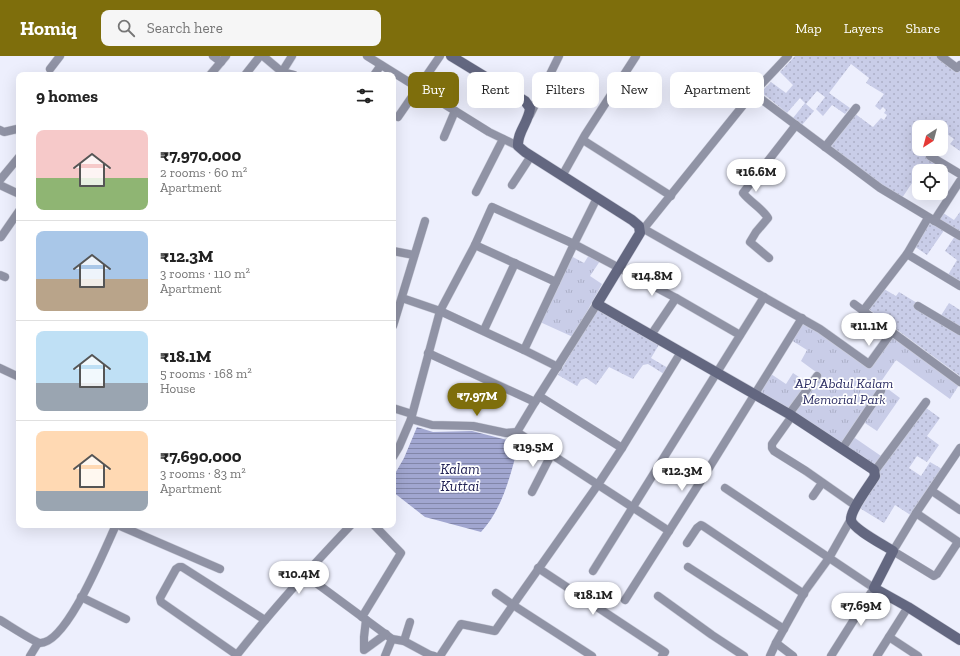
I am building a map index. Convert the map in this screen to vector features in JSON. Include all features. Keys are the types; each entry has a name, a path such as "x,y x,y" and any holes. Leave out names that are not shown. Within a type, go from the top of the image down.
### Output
{"street":[{"path":"50,69 60,56"},
{"path":"213,56 224,59 213,72"},
{"path":"248,72 261,56 282,72 292,56"},
{"path":"367,56 392,72"},
{"path":"429,72 440,56"},
{"path":"451,56 525,101 530,108 530,116"},
{"path":"518,146 518,139 559,56"},
{"path":"562,176 636,56"},
{"path":"764,81 788,56"},
{"path":"941,56 959,68"},
{"path":"376,72 381,65"},
{"path":"396,74 408,82"},
{"path":"764,101 880,188 931,219 959,233"},
{"path":"398,117 408,102"},
{"path":"451,108 489,132 518,146 531,156 632,220 642,231 802,318 869,364 892,332"},
{"path":"517,432 642,231 741,108"},
{"path":"825,148 856,108"},
{"path":"444,136 456,111"},
{"path":"769,258 750,242 768,218 749,201 743,193 796,125"},
{"path":"0,130 4,132 16,129"},
{"path":"476,192 504,139"},
{"path":"583,140 671,196"},
{"path":"512,185 531,156"},
{"path":"930,156 960,174"},
{"path":"0,180 16,161"},
{"path":"863,310 907,254 960,181"},
{"path":"0,185 16,193"},
{"path":"524,350 597,198"},
{"path":"396,453 412,416 440,311 476,245 492,207 574,244 676,298 740,335"},
{"path":"1,237 16,215"},
{"path":"396,317 424,222"},
{"path":"476,245 556,282"},
{"path":"396,252 414,256"},
{"path":"907,254 960,286"},
{"path":"484,330 516,263"},
{"path":"592,571 633,508 764,296"},
{"path":"402,298 440,311 484,330 558,367"},
{"path":"652,335 676,298"},
{"path":"597,304 790,415 874,470 874,472"},
{"path":"854,304 960,382"},
{"path":"918,306 960,331"},
{"path":"625,600 802,318"},
{"path":"440,656 461,624 495,630 597,486 681,352"},
{"path":"428,353 537,399 622,448"},
{"path":"0,368 16,376"},
{"path":"817,376 790,415 772,444 772,448 774,452 856,506"},
{"path":"842,449 880,391"},
{"path":"770,656 804,594 829,558 851,519 852,512 875,476 874,472 926,402"},
{"path":"396,409 432,425 473,426 506,433 517,432 597,486 669,531"},
{"path":"831,656 874,588 893,551 916,513 960,448"},
{"path":"532,492 551,455"},
{"path":"813,496 822,483"},
{"path":"725,488 874,588 908,607 960,640"},
{"path":"932,491 960,510"},
{"path":"851,519 854,525 860,530 934,576 937,574 959,542 916,513"},
{"path":"687,543 697,528 701,525 804,594"},
{"path":"0,620 38,643 47,642 60,631 76,609 116,528"},
{"path":"124,528 220,569"},
{"path":"265,620 182,567 176,569 160,598 161,602 236,655 304,574 348,528"},
{"path":"377,528 402,552 364,618 364,650 389,636"},
{"path":"688,567 784,629"},
{"path":"538,568 665,652 662,656"},
{"path":"304,574 389,636 404,641 432,656"},
{"path":"496,593 592,656"},
{"path":"658,596 744,656"},
{"path":"81,597 126,619"},
{"path":"877,656 908,607"},
{"path":"404,641 410,622"},
{"path":"385,656 389,636"},
{"path":"889,637 918,656"},
{"path":"30,656 38,643"},
{"path":"776,643 793,656"}],"green space":[{"path":"795,56 937,56 957,73 960,70 960,151 950,144 954,139 948,135 948,120 912,120 912,156 932,156 930,159 937,164 912,164 912,183 902,198 880,186 828,148 854,113 873,127 881,118 884,120 887,115 884,113 886,110 883,107 880,110 875,106 884,94 866,83 869,78 851,64 829,93 850,108 845,114 832,105 823,116 816,109 825,97 817,91 806,104 814,111 802,125 793,118 805,103 800,98 787,113 764,94 764,89 771,82 786,93 793,85 780,72"},
{"path":"937,209 954,220 960,212 960,283 948,275 957,260 945,251 955,236 945,229 927,255 914,246"},
{"path":"589,255 600,261 590,276 602,284 573,337 540,322 571,256 584,263"},
{"path":"884,289 896,296 899,292 940,317 949,303 960,310 960,376 870,310"},
{"path":"598,307 660,343 651,358 668,368 664,374 648,364 643,365 633,379 609,367 596,385 586,378 581,380 577,386 558,375"},
{"name":"APJ Abdul Kalam Memorial Park","path":"802,322 823,334 870,367 891,339 895,338 959,385 950,399 896,360 880,383 900,398 877,431 862,421 852,436 884,458 877,469 758,394 771,374 786,384 793,373 808,383 816,372 801,361 807,350 791,340"},
{"path":"922,405 940,418 927,436 939,445 927,462 917,456 909,468 921,476 930,462 942,469 912,516 895,505 884,523 858,507 877,469"}],"water":[{"name":"Kalam Kuttai","path":"417,427 433,432 472,431 507,440 517,451 508,483 500,504 481,532 425,517 396,494 396,472 404,458"}]}
